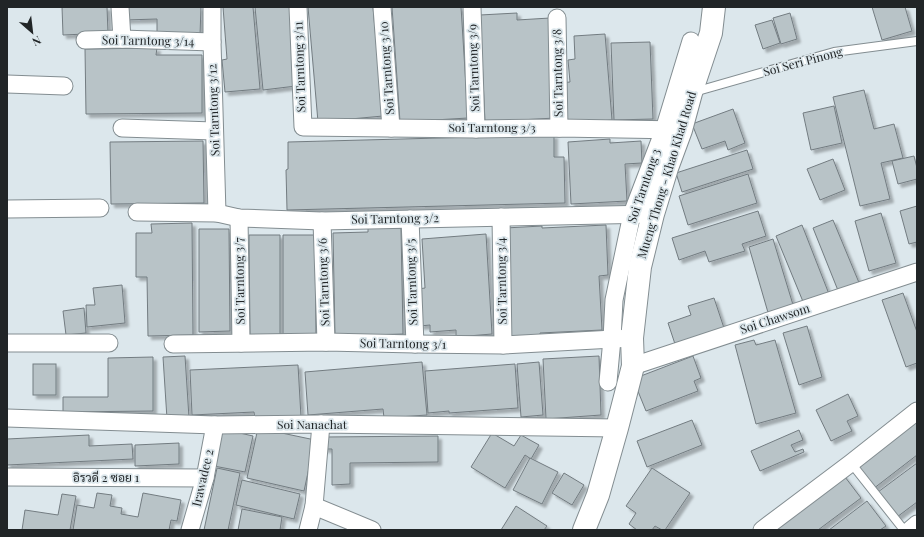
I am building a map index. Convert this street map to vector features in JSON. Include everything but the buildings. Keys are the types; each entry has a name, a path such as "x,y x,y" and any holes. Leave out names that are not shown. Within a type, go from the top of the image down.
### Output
{"street":[{"path":"120,7 122,39"},
{"name":"Soi Tarntong 3/12","path":"212,7 217,213"},
{"name":"Soi Tarntong 3/11","path":"298,7 303,127"},
{"name":"Soi Tarntong 3/10","path":"382,7 391,128"},
{"name":"Soi Tarntong 3/9","path":"472,7 476,129"},
{"name":"Mueng Thong - Khao Khad Road","path":"584,530 598,495 633,366 622,339 653,214 667,168 673,130 691,93 711,33 714,7"},
{"name":"Soi Tarntong 3/8","path":"557,18 559,128"},
{"name":"Soi Tarntong 3/14","path":"85,40 122,39 212,42"},
{"name":"Soi Tarntong 3","path":"608,382 622,339 614,300 632,214 673,130 691,40"},
{"path":"7,84 64,86"},
{"name":"Soi Tarntong 3/3","path":"303,127 673,130"},
{"path":"122,128 214,131"},
{"path":"7,209 100,208"},
{"name":"Soi Tarntong 3/2","path":"137,212 217,213 240,218 322,221 653,214"},
{"name":"Soi Tarntong 3/4","path":"501,217 503,345"},
{"name":"Soi Tarntong 3/7","path":"240,218 242,344"},
{"name":"Soi Tarntong 3/5","path":"410,219 415,344"},
{"name":"Soi Tarntong 3/6","path":"322,221 326,342"},
{"name":"Soi Chawsom","path":"633,366 917,272"},
{"name":"Soi Tarntong 3/1","path":"173,344 326,342 503,345 622,339"},
{"path":"7,343 109,343"},
{"path":"762,530 917,411"},
{"name":"Soi Nanachat","path":"7,418 215,425 321,424 617,428"},
{"path":"308,530 314,506 321,424"},
{"name":"Irawadee 2","path":"190,530 205,478 215,425"},
{"name":"อิรวดี 2 ซอย 1","path":"7,477 205,478"},
{"path":"314,506 372,530"},
{"path":"910,530 917,524"}],"lane":[{"name":"Soi Seri Pinong","path":"691,93 834,52 917,41"},
{"path":"851,463 904,530"}]}
